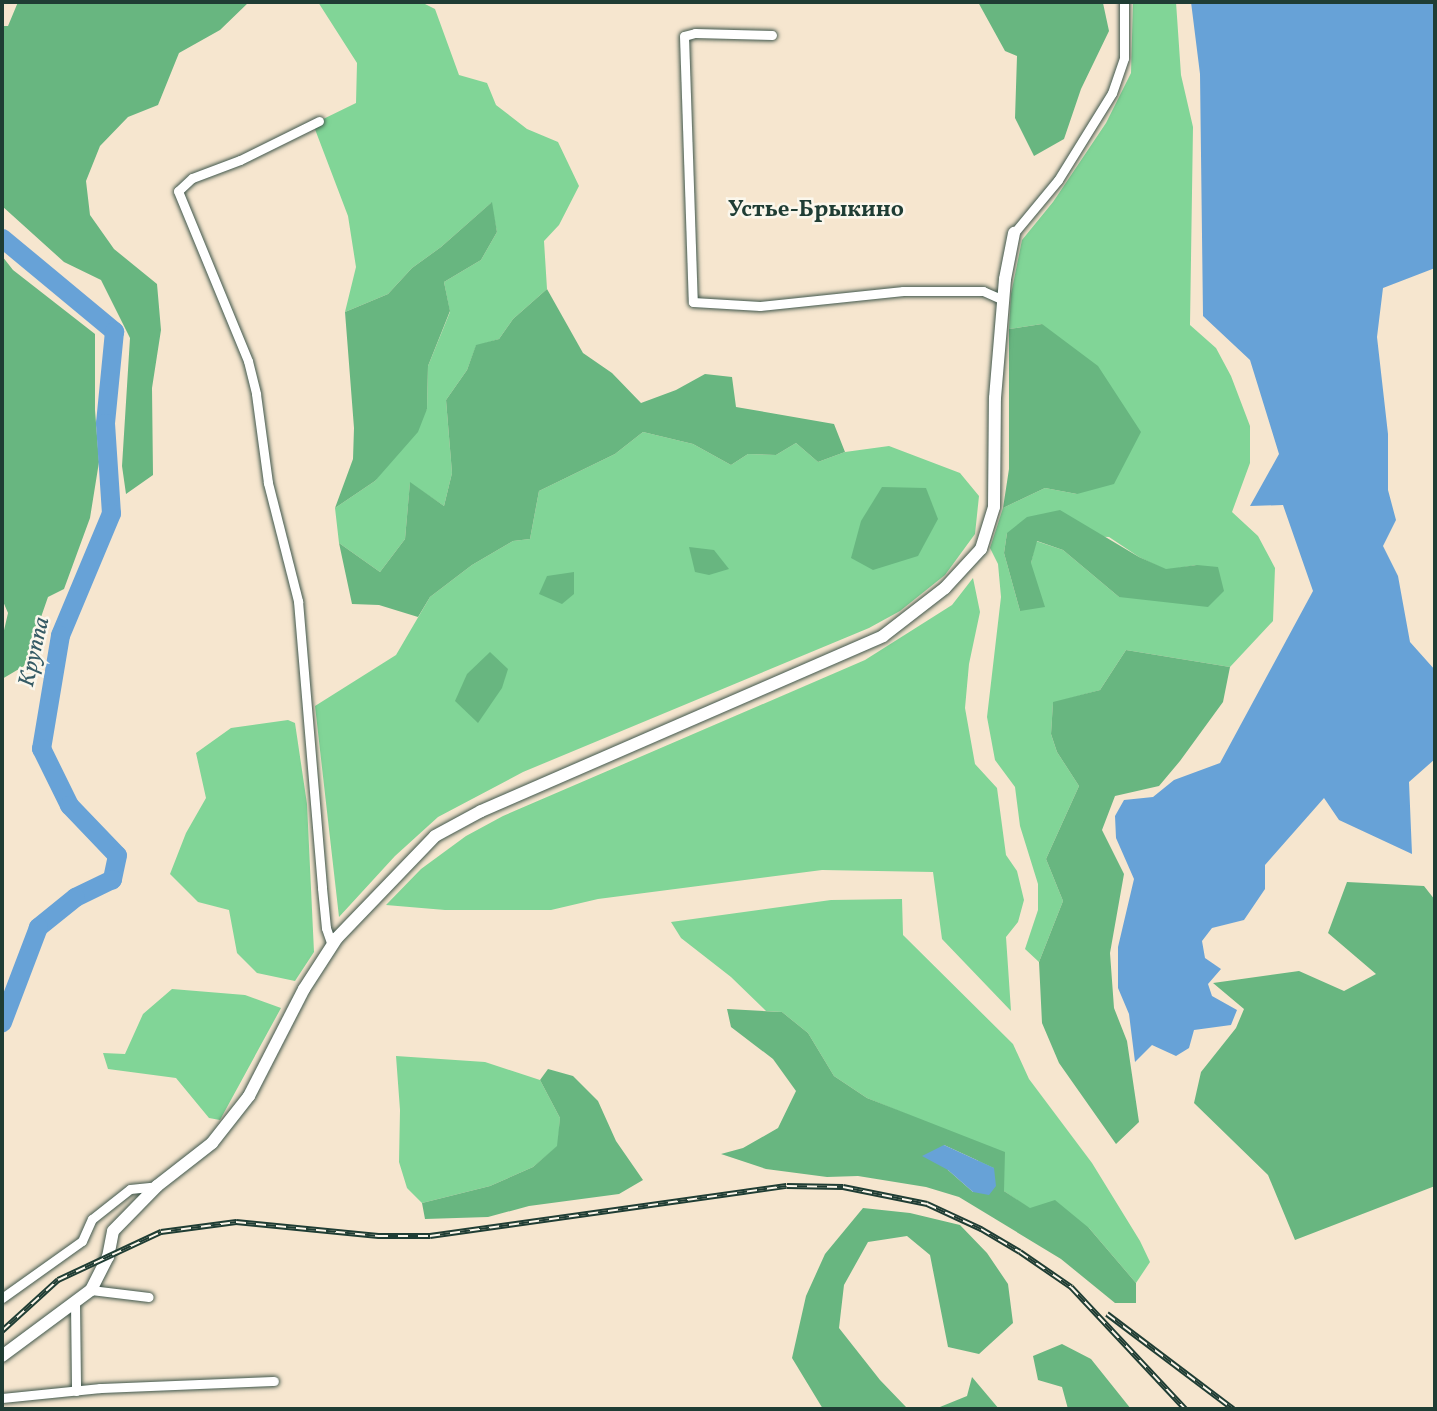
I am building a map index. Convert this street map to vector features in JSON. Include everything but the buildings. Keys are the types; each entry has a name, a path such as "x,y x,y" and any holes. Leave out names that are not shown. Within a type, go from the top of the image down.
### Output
{"street":[{"path":"2,1356 91,1290 108,1257 113,1231 157,1186 212,1143 249,1096 277,1036 332,945 399,870 435,836 481,810 883,636 945,589 981,549 994,507 995,398 1003,300 1014,233 1058,180 1112,93 1124,58 1124,2"},
{"path":"772,35 695,33 684,36 693,302 786,304 903,291 983,291 1003,300"},
{"path":"319,121 240,160 192,178 177,191 248,361 256,394 268,483 298,601 300,657 322,888 326,928 332,945"},
{"path":"2,1298 82,1241 92,1219 130,1189 157,1186"},
{"path":"91,1290 149,1297"},
{"path":"75,1303 76,1391"},
{"path":"2,1398 76,1391 274,1381"}],"green space":[{"path":"18,2 249,2 220,30 179,53 158,105 128,117 100,146 86,181 90,215 114,249 157,284 161,330 152,388 153,475 126,494 122,466 130,338 101,280 64,262 2,206 2,26 8,26"},
{"path":"318,2 421,2 435,9 459,75 487,83 496,105 527,129 558,142 579,186 559,225 544,241 547,289 513,319 499,339 476,346 467,370 446,400 452,473 444,506 410,483 405,539 380,572 339,543 335,508 375,481 427,409 428,366 450,312 444,282 481,260 497,232 491,203 441,247 412,268 388,294 345,312 356,267 348,216 313,124 356,103 357,63"},
{"path":"978,2 1103,3 1109,31 1081,89 1064,139 1034,156 1015,118 1017,56 1005,51"},
{"path":"1133,2 1176,2 1181,75 1193,127 1190,325 1216,348 1231,376 1250,426 1250,463 1232,512 1258,536 1275,568 1273,621 1230,667 1126,650 1100,690 1053,703 1051,734 1057,752 1079,786 1046,859 1063,901 1039,962 1025,949 1038,910 1038,884 1020,826 1015,787 995,760 987,717 1001,597 998,564 990,548 1003,508 1045,488 1077,494 1042,324 1009,329 1011,294 1022,240 1053,202 1106,123 1131,73","holes":["1007,533 1109,537 1139,557 1166,570 1197,565 1119,597 1063,550 1036,541 1020,611 1004,553"]},
{"path":"492,202 497,232 481,260 444,282 450,311 428,366 427,409 418,432 375,481 335,508 353,459 354,428 345,312 388,294 412,268 441,247"},
{"path":"2,256 13,270 95,334 95,410 99,462 90,518 64,589 48,597 24,666 2,679 2,639 8,613 2,599"},
{"path":"547,289 583,353 612,373 641,403 676,390 705,374 732,377 736,407 834,424 845,452 818,462 796,443 776,455 748,454 731,465 693,444 643,432 615,454 539,491 530,539 513,541 472,565 430,597 418,617 379,605 352,604 339,543 380,572 405,539 410,482 444,506 452,473 446,400 467,370 476,345 499,339 513,319"},
{"path":"1042,324 1098,366 1141,432 1114,484 1077,494 1045,488 1003,508 1009,469 1009,329"},
{"path":"643,432 693,444 731,465 748,454 776,455 796,443 818,462 845,452 889,446 960,473 979,496 975,534 945,575 900,611 869,628 523,772 438,817 395,856 339,917 315,706 396,655 430,597 472,565 513,541 530,539 539,491 615,454"},
{"path":"882,487 926,488 938,519 918,556 873,570 851,558 861,521"},
{"path":"1060,510 1139,557 1166,569 1197,565 1218,567 1224,591 1208,607 1119,597 1063,550 1037,541 1031,563 1045,607 1020,611 1004,553 1007,533 1027,517"},
{"path":"689,547 714,550 729,569 709,575 695,572"},
{"path":"574,572 574,594 562,604 539,594 547,576"},
{"path":"973,578 980,612 969,664 965,708 975,764 997,788 1006,855 1017,871 1024,900 1018,922 1006,937 1011,1011 942,939 933,872 822,870 598,899 551,910 445,910 386,905 421,869 466,836 503,816 865,660 952,605"},
{"path":"1126,650 1230,667 1223,702 1180,761 1159,786 1115,796 1102,830 1124,874 1110,953 1114,1008 1127,1041 1139,1122 1116,1144 1059,1063 1042,1023 1039,962 1063,901 1046,859 1079,786 1057,752 1051,734 1053,702 1100,690"},
{"path":"490,652 508,669 502,688 478,723 455,701 467,674"},
{"path":"288,720 295,723 307,804 314,952 295,981 257,973 237,953 229,910 198,902 170,874 186,833 206,798 196,753 231,728"},
{"path":"1347,882 1424,886 1435,900 1435,1186 1295,1240 1268,1175 1194,1103 1201,1072 1236,1028 1244,1009 1213,983 1299,971 1344,991 1376,974 1328,933"},
{"path":"902,899 903,935 1013,1044 1029,1079 1092,1163 1140,1241 1150,1262 1136,1283 1089,1228 1030,1209 1004,1191 955,1134 867,1098 834,1076 808,1033 782,1012 766,1011 731,977 681,938 671,922 831,900"},
{"path":"172,989 245,995 281,1008 220,1120 209,1118 176,1078 108,1069 103,1053 125,1054 143,1014"},
{"path":"727,1009 782,1012 808,1033 834,1076 867,1098 1005,1152 1004,1191 1030,1208 1055,1200 1089,1228 1136,1283 1136,1303 1115,1303 1061,1259 959,1197 926,1187 858,1176 827,1177 766,1169 721,1154 743,1148 778,1128 796,1091 773,1059 731,1027","holes":["944,1145 994,1168 973,1192 948,1170"]},
{"path":"396,1056 485,1062 540,1080 560,1118 558,1146 533,1167 490,1186 422,1203 407,1188 399,1162 400,1110"},
{"path":"548,1069 573,1076 598,1101 616,1141 643,1180 619,1194 529,1206 488,1217 425,1219 422,1203 490,1186 533,1167 557,1146 560,1118 540,1080"},
{"path":"863,1208 910,1213 960,1225 987,1253 1008,1284 1013,1323 979,1354 948,1347 930,1255 907,1236 868,1242 844,1285 839,1328 880,1380 906,1407 918,1409 823,1409 792,1358 806,1296 825,1254"},
{"path":"1062,1344 1091,1359 1131,1409 1068,1409 1062,1387 1038,1380 1033,1356"},
{"path":"972,1377 999,1409 935,1409 967,1396"}],"water":[{"path":"1191,2 1435,2 1435,268 1383,288 1377,337 1388,434 1388,490 1396,520 1383,546 1398,576 1410,642 1435,670 1435,759 1409,782 1412,854 1339,820 1324,798 1265,865 1265,889 1244,920 1212,928 1202,941 1205,958 1221,969 1208,984 1212,996 1237,1010 1231,1025 1194,1030 1189,1048 1176,1056 1152,1045 1135,1062 1129,1014 1118,988 1118,947 1134,879 1116,838 1115,816 1124,800 1153,797 1174,780 1220,763 1313,591 1283,505 1250,506 1279,454 1250,360 1203,316 1200,74"},
{"path":"944,1145 994,1168 996,1186 989,1195 973,1192 948,1170 922,1156"}],"waterway":[{"name":"Круппа","path":"2,238 114,331 105,423 111,513 60,635 41,748 69,805 117,855 112,879 75,897 38,927 2,1022"}],"railway":[{"path":"2,1331 58,1280 161,1232 236,1222 378,1236 430,1236 787,1186 843,1187 927,1204 981,1229 1020,1252 1071,1287 1185,1409"},
{"path":"1107,1314 1233,1409"}],"district":[{"name":"Устье-Брыкино","path":"816,210"}]}
